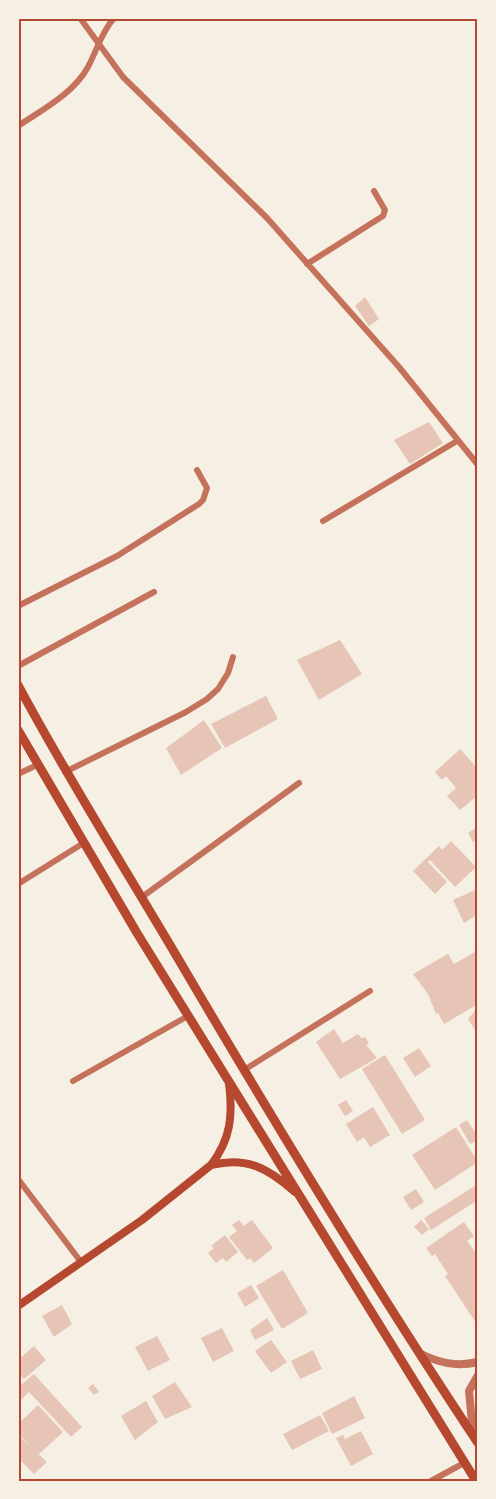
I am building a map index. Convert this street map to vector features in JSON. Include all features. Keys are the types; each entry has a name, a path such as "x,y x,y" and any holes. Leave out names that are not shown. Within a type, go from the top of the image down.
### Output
{"highway":[{"path":"18,685 65,772 100,826 244,1070 417,1352 476,1439"},
{"path":"18,730 82,844 295,1192 476,1481"}],"main road":[{"path":"18,1306 142,1220 212,1165 220,1154 230,1128 232,1114 229,1083"},
{"path":"212,1165 237,1161 257,1165 274,1173 295,1192"}],"street":[{"path":"80,18 123,77 267,218 399,367 478,465"},
{"path":"18,126 74,86 88,68 98,42 114,18"},
{"path":"307,264 383,216 385,210 374,191"},
{"path":"323,520 457,441"},
{"path":"18,606 117,556 199,504 207,488 197,470"},
{"path":"18,666 154,592"},
{"path":"65,772 186,712 207,699 223,681 233,657"},
{"path":"18,774 38,765"},
{"path":"142,897 299,783"},
{"path":"18,884 82,844"},
{"path":"244,1070 370,991"},
{"path":"73,1081 188,1016"},
{"path":"18,1179 81,1262"},
{"path":"417,1352 449,1364 478,1362"},
{"path":"476,1439 469,1391 478,1375"},
{"path":"431,1481 464,1463"}],"building":[{"path":"365,297 379,319 369,326 355,306"},
{"path":"429,422 443,443 410,464 394,440"},
{"path":"340,640 362,674 319,700 297,660"},
{"path":"266,696 278,719 225,748 211,724"},
{"path":"204,720 222,748 181,775 166,748"},
{"path":"460,749 478,769 478,795 460,810 447,796 456,788 446,776 442,780 435,772"},
{"path":"478,827 478,840 473,842 468,833"},
{"path":"451,841 476,867 455,887 430,860 428,862 447,882 435,894 413,871 439,846 442,850"},
{"path":"475,890 478,896 478,914 464,923 453,900"},
{"path":"478,950 478,1004 444,1024 438,1013 436,1014 428,994 413,974 448,954 454,964"},
{"path":"478,1007 478,1026 474,1029 468,1019"},
{"path":"334,1029 343,1043 358,1034 361,1038 365,1037 369,1043 366,1045 377,1058 340,1079 316,1042"},
{"path":"419,1048 431,1066 415,1077 403,1058"},
{"path":"385,1055 425,1120 402,1134 362,1069"},
{"path":"346,1100 353,1111 345,1116 338,1105"},
{"path":"373,1107 390,1135 370,1147 364,1137 357,1142 346,1124"},
{"path":"467,1120 474,1131 478,1129 478,1140 470,1144 459,1125"},
{"path":"456,1127 478,1162 435,1190 412,1155"},
{"path":"478,1184 478,1200 431,1230 424,1218"},
{"path":"416,1189 424,1202 411,1210 403,1197"},
{"path":"239,1220 244,1226 252,1220 273,1248 254,1263 250,1258 247,1260 229,1237 237,1231 232,1225"},
{"path":"421,1220 429,1229 422,1235 414,1227"},
{"path":"464,1222 474,1236 467,1241 478,1256 478,1326 445,1276 448,1274 435,1254 432,1256 426,1248"},
{"path":"225,1235 238,1252 226,1262 223,1258 216,1263 208,1253 214,1248 211,1246"},
{"path":"283,1270 308,1313 282,1329 256,1286"},
{"path":"251,1285 259,1298 245,1307 237,1293"},
{"path":"62,1305 72,1324 54,1337 42,1316"},
{"path":"267,1318 274,1330 255,1340 250,1330"},
{"path":"222,1328 234,1351 213,1362 201,1338"},
{"path":"157,1336 170,1360 148,1371 135,1347"},
{"path":"271,1340 287,1362 271,1373 255,1351"},
{"path":"34,1346 46,1360 24,1379 18,1372 18,1360"},
{"path":"313,1350 322,1369 300,1379 291,1361"},
{"path":"34,1374 82,1427 71,1437 29,1392 18,1403 18,1380 22,1384"},
{"path":"175,1382 192,1407 165,1419 152,1396"},
{"path":"93,1384 99,1392 94,1395 88,1388"},
{"path":"354,1396 365,1418 332,1434 322,1413"},
{"path":"146,1401 158,1422 135,1440 121,1416"},
{"path":"38,1405 63,1432 38,1455 18,1433 18,1424"},
{"path":"320,1415 329,1431 292,1450 283,1434"},
{"path":"361,1431 373,1454 351,1466 336,1438 343,1435 345,1439"},
{"path":"18,1435 47,1462 34,1474 18,1458"}]}
